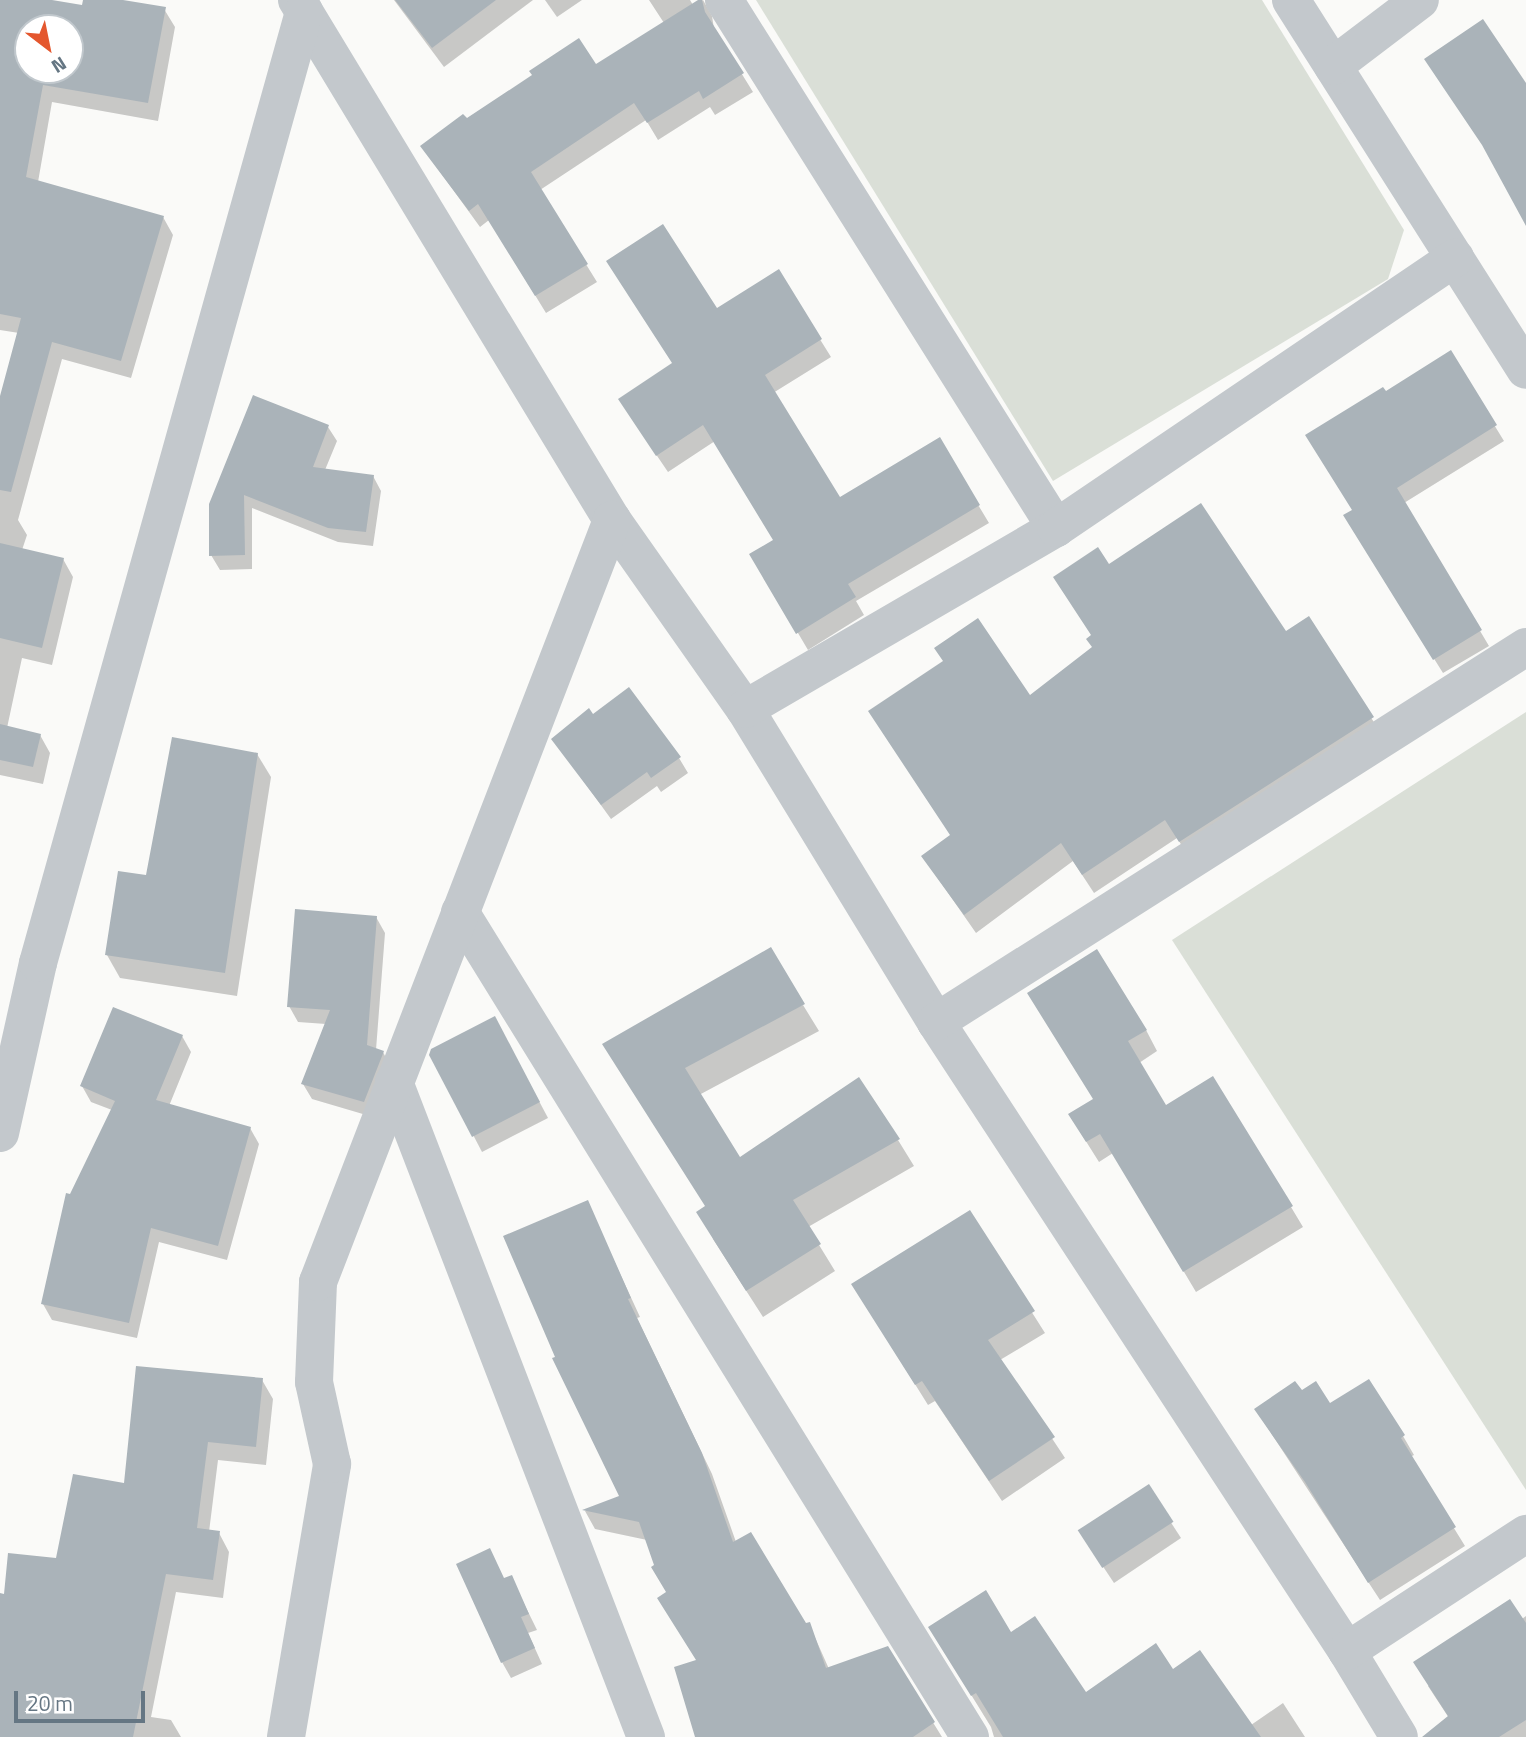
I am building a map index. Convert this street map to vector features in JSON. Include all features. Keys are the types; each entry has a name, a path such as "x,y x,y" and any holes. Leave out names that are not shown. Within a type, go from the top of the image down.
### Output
{"street":[{"path":"724,0 1056,528"},
{"path":"1291,0 1526,370"},
{"path":"1333,66 1420,0"},
{"path":"300,6 612,520 745,709 936,1022 1347,1651 1399,1737"},
{"path":"0,1133 38,963 300,6"},
{"path":"745,709 1056,528 1455,258"},
{"path":"286,1737 332,1464 314,1382 318,1282 612,520"},
{"path":"936,1022 1526,647"},
{"path":"460,912 970,1737"},
{"path":"394,1082 646,1737"},
{"path":"1347,1651 1526,1534"}],"shaded area":[{"path":"756,0 1262,0 1404,230 1388,279 1053,481"},
{"path":"1526,712 1526,1490 1172,940"}],"building":[{"path":"0,0 52,0 82,5 83,0 123,0 166,7 148,103 43,85 26,177 164,216 121,361 52,342 11,492 0,490 0,396 21,318 0,314"},
{"path":"395,0 496,0 432,48"},
{"path":"702,0 705,12 744,73 703,99 699,91 647,123 634,103 531,172 588,264 535,296 478,204 469,211 420,146 463,114 467,118 532,75 529,71 579,38 596,64"},
{"path":"1483,19 1526,83 1526,226 1482,145 1424,59"},
{"path":"663,224 717,308 779,269 822,339 765,375 840,497 940,437 980,505 848,584 856,597 796,634 749,554 773,540 703,425 656,456 618,399 672,363 606,261"},
{"path":"1451,350 1497,425 1397,488 1482,630 1433,660 1343,515 1352,510 1305,435 1383,387 1386,391"},
{"path":"253,395 329,425 313,467 374,475 366,532 328,528 244,495 245,555 209,556 209,504"},
{"path":"1201,503 1286,631 1309,616 1374,717 1179,842 1165,820 1082,875 1061,843 964,915 921,856 950,835 868,711 943,661 934,648 978,618 1030,695 1092,647 1086,639 1091,635 1053,577 1098,547 1109,564"},
{"path":"0,543 64,558 42,648 0,638"},
{"path":"629,687 681,757 651,778 647,772 601,805 551,739 589,708 593,714"},
{"path":"0,724 41,734 33,767 0,760"},
{"path":"172,737 258,753 225,973 105,955 118,871 146,875"},
{"path":"295,909 377,916 367,1045 384,1051 364,1102 301,1084 330,1010 287,1007"},
{"path":"771,947 805,1004 685,1068 740,1157 859,1077 900,1139 793,1200 821,1244 746,1291 696,1212 705,1206 602,1044"},
{"path":"1097,949 1147,1030 1128,1041 1166,1105 1213,1076 1293,1206 1183,1272 1100,1134 1086,1142 1068,1114 1093,1099 1027,993"},
{"path":"113,1007 183,1035 156,1100 251,1127 218,1246 151,1228 129,1323 41,1304 66,1193 70,1194 115,1101 80,1086"},
{"path":"495,1016 540,1102 472,1137 429,1055 431,1049"},
{"path":"588,1200 631,1298 628,1299 702,1453 733,1542 751,1532 806,1623 810,1622 826,1668 888,1646 935,1722 913,1737 695,1737 674,1667 696,1660 657,1598 666,1592 651,1567 654,1565 639,1522 582,1510 619,1496 552,1358 555,1357 503,1236"},
{"path":"970,1210 1035,1311 988,1340 1055,1437 989,1481 922,1381 915,1385 851,1284"},
{"path":"136,1366 263,1378 256,1447 208,1442 197,1528 220,1531 213,1580 166,1574 133,1737 0,1737 0,1593 4,1594 8,1553 56,1558 73,1474 124,1483"},
{"path":"1369,1379 1405,1435 1401,1438 1456,1527 1368,1583 1305,1482 1254,1409 1295,1381 1302,1390 1316,1381 1330,1403"},
{"path":"1149,1484 1174,1522 1102,1568 1078,1530"},
{"path":"490,1548 504,1578 512,1575 529,1614 521,1617 535,1648 501,1663 456,1564"},
{"path":"986,1590 1011,1632 1035,1616 1086,1692 1156,1643 1173,1669 1200,1650 1261,1737 1003,1737 976,1693 971,1696 928,1627"},
{"path":"1510,1599 1526,1623 1526,1720 1499,1737 1422,1737 1448,1716 1413,1662"}]}
